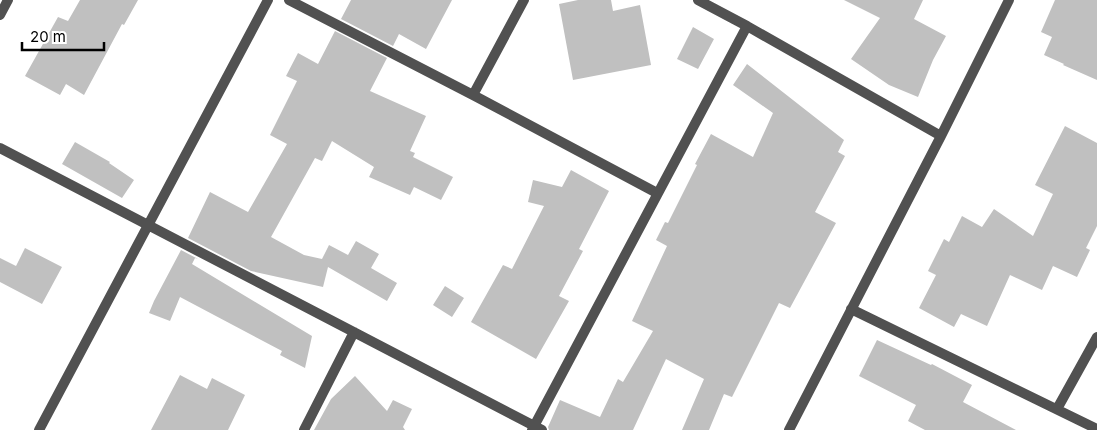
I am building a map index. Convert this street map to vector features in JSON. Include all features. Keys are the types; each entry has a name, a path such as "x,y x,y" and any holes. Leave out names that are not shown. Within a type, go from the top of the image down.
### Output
{"street":[{"path":"0,15 8,0"},
{"path":"39,430 268,0"},
{"path":"289,0 657,193"},
{"path":"473,95 524,0"},
{"path":"698,0 940,136"},
{"path":"789,430 1009,0"},
{"path":"0,148 536,429 657,193 747,26"},
{"path":"851,309 1097,429"},
{"path":"304,430 354,332"},
{"path":"1057,409 1097,337"}],"building":[{"path":"80,0 138,0 124,25 122,24 84,95 66,84 60,95 25,76 58,17 68,21"},
{"path":"351,0 452,0 426,49 399,34 393,46 341,19"},
{"path":"578,0 611,0 613,11 640,5 651,65 573,80 559,4"},
{"path":"844,0 923,0 914,19 946,36 933,60 918,97 889,85 851,59 880,18"},
{"path":"1055,0 1097,0 1097,80 1044,55 1052,37 1041,32"},
{"path":"693,27 714,39 698,69 677,59"},
{"path":"335,31 387,58 370,91 426,116 410,151 415,153 413,157 453,177 441,200 414,187 410,195 369,177 374,167 332,141 322,161 315,158 271,237 304,255 322,259 329,245 348,255 356,241 379,254 371,268 397,283 387,301 328,267 323,287 251,271 188,238 210,192 248,212 287,144 270,135 297,81 286,76 298,53 318,64"},
{"path":"747,64 844,140 838,152 845,156 815,212 836,223 790,308 779,303 732,397 724,394 709,430 682,430 704,379 666,359 633,430 549,430 548,427 560,400 600,417 618,379 623,382 653,331 632,321 667,246 656,240 665,222 668,223 711,134 753,157 773,113 733,85"},
{"path":"1065,126 1097,143 1097,226 1086,248 1090,250 1077,277 1053,266 1042,290 1010,275 987,326 961,314 954,327 919,308 936,275 928,271 944,239 949,242 962,216 982,227 994,209 1033,236 1053,194 1035,185"},
{"path":"75,142 110,162 134,180 122,198 62,164"},
{"path":"571,170 609,191 579,249 583,251 559,296 569,301 536,359 471,322 503,265 512,269 544,206 528,202 533,180 562,187"},
{"path":"25,248 62,267 42,304 0,282 0,258 16,266"},
{"path":"181,250 198,259 195,258 192,264 312,336 305,368 280,355 282,351 180,297 170,321 149,313"},
{"path":"445,286 464,298 452,317 433,305"},
{"path":"877,340 932,364 972,385 963,402 1016,430 925,430 908,421 916,405 859,376"},
{"path":"180,375 207,389 212,378 245,395 228,430 151,430"},
{"path":"355,376 387,411 393,400 412,409 403,427 405,430 314,430 331,399"}]}
